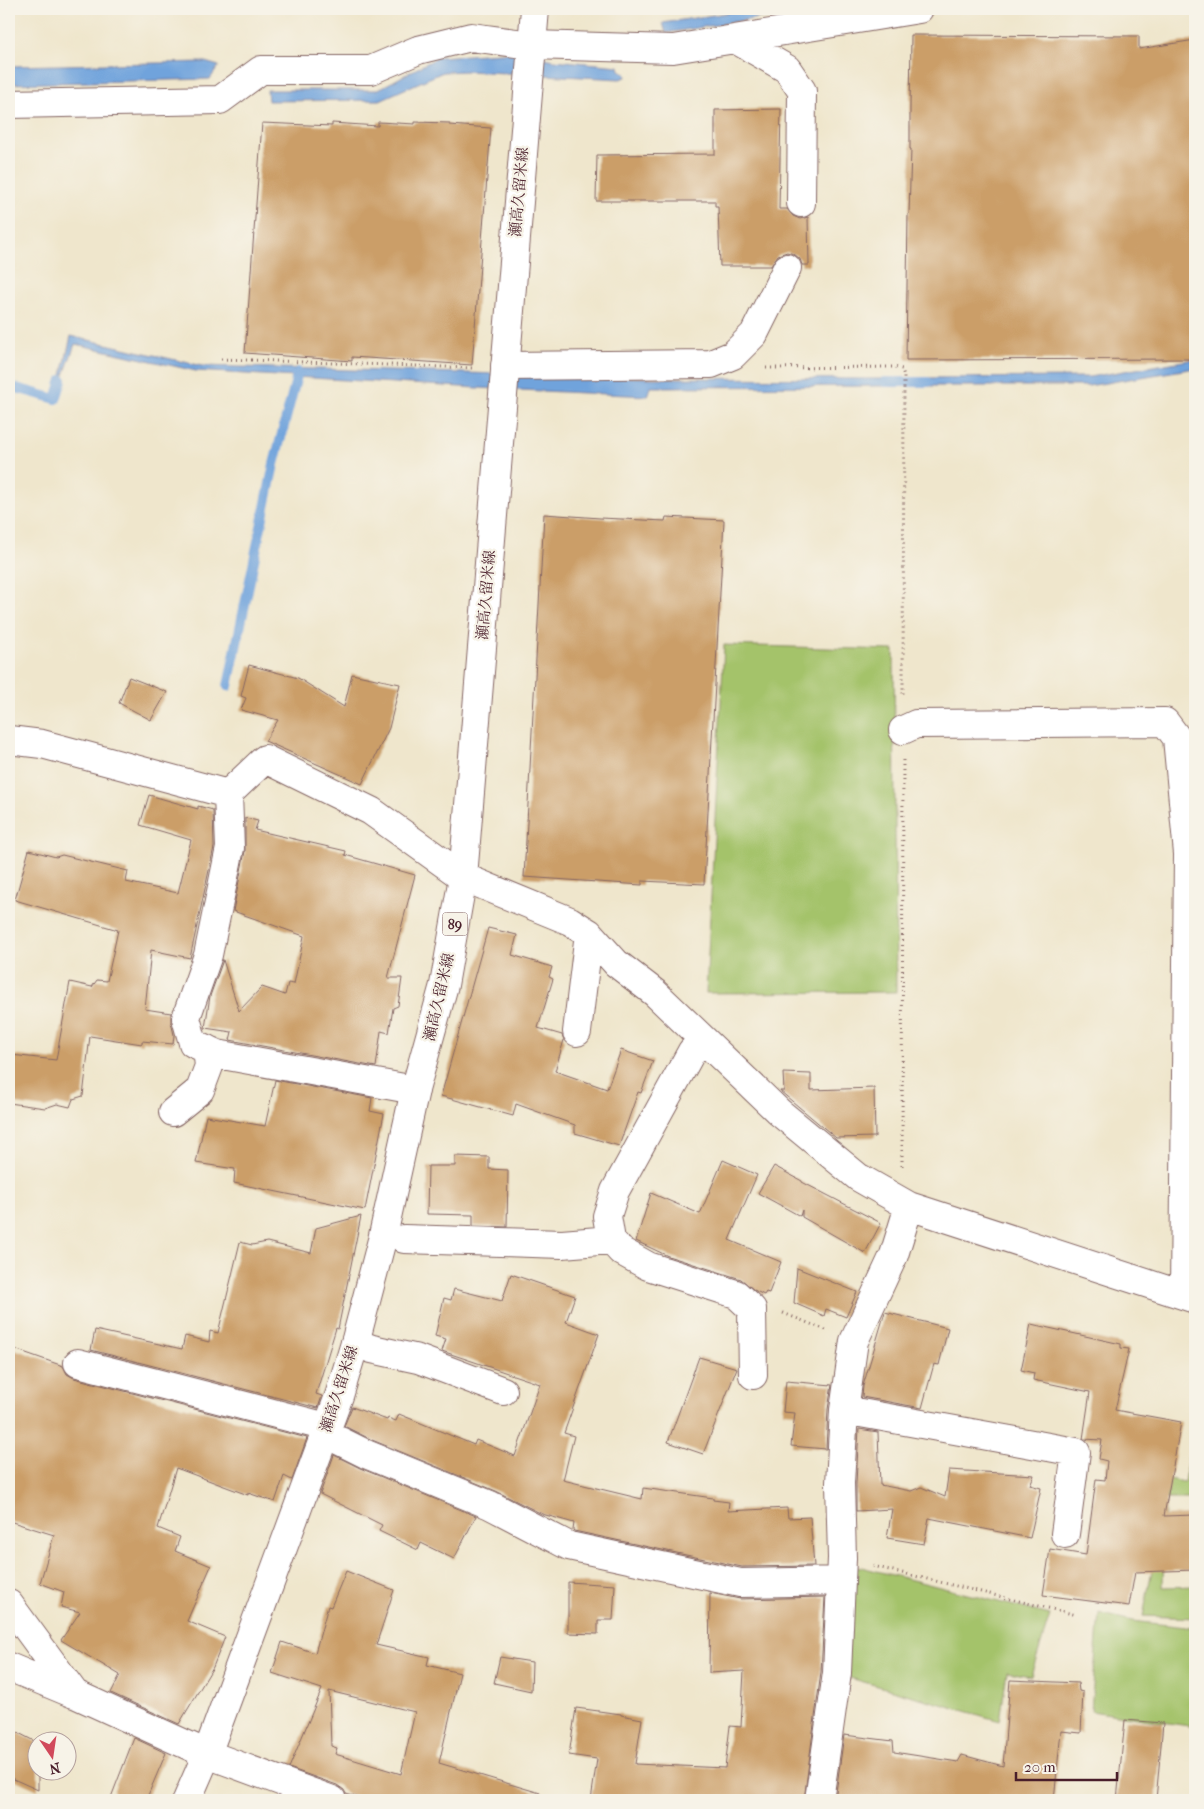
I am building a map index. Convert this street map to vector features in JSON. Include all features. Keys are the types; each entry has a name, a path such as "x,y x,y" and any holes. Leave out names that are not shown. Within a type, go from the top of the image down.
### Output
{"street":[{"name":"瀬高久留米線","path":"188,1800 334,1434 339,1396 382,1240 415,1090 444,985 463,877 535,9"},
{"path":"9,104 220,100 261,70 371,70 418,50 471,37 531,46 673,49 919,9"},
{"path":"735,39 787,69 802,91 801,203"},
{"path":"505,366 710,364 733,355 754,334 787,268"},
{"path":"415,1090 217,1054 193,1043 186,1018 208,955 230,848 228,794 265,759 371,811 463,877 570,922 589,933 616,963 655,993 779,1112 858,1177 909,1206 1190,1297 1191,854 1177,738 1165,722 916,724 903,730"},
{"path":"9,740 42,744 228,794"},
{"path":"577,1032 589,933"},
{"path":"703,1041 692,1051 614,1191 608,1216 611,1240 621,1251 648,1266 736,1294 752,1309 753,1375"},
{"path":"172,1112 200,1090 209,1066 207,1049"},
{"path":"819,1800 837,1673 841,1570 840,1483 844,1410 854,1342 894,1255 909,1206"},
{"path":"404,1239 562,1244 611,1240"},
{"path":"355,1343 372,1349 418,1359 503,1391"},
{"path":"78,1363 334,1434 366,1454 490,1505 570,1546 740,1583 841,1570"},
{"path":"844,1410 1076,1452 1065,1534"},
{"path":"9,1604 75,1694"},
{"path":"9,1667 75,1694 207,1754 332,1800"}],"path":[{"path":"222,359 466,368 505,366"},
{"path":"781,1312 854,1342"},
{"path":"841,1570 1077,1615"}],"green space":[{"path":"724,645 894,650 896,992 706,993"},
{"path":"1188,1458 1195,1459 1195,1499 1167,1499 1170,1479 1184,1482"},
{"path":"1165,1503 1163,1587 1195,1586 1195,1618 1143,1616"},
{"path":"857,1566 1050,1615 1031,1676 1007,1672 1000,1721 843,1676"},
{"path":"1099,1613 1132,1621 1195,1628 1195,1727 1091,1711"}],"water":[{"path":"751,9 815,9 666,33 663,23"},
{"path":"516,52 554,60 619,66 626,77 620,79 467,71 443,72 380,100 268,101 267,90 377,90 438,57"},
{"path":"205,62 219,66 210,79 9,84 9,66"},
{"path":"71,336 202,366 652,378 898,379 898,386 651,387 648,396 477,388 196,371 75,344 58,392"},
{"path":"1195,359 1195,368 1088,386 915,386 915,378 1089,377"}],"building":[{"path":"911,35 1139,36 1139,49 1195,40 1195,359 906,360 911,149"},
{"path":"781,109 779,209 787,209 793,216 800,219 808,217 809,265 802,265 800,259 794,254 787,252 778,255 771,266 720,266 718,206 715,206 715,201 596,201 597,155 715,154 715,110"},
{"path":"378,122 449,123 449,125 491,128 472,365 352,357 352,361 245,353 262,123 332,126 332,123 378,126"},
{"path":"544,514 665,521 666,517 724,520 704,884 642,881 642,885 524,877"},
{"path":"249,665 298,678 344,707 352,674 400,684 389,728 362,784 265,741 278,720 241,710 246,698 241,696"},
{"path":"129,677 167,692 151,720 119,703"},
{"path":"149,795 198,809 198,806 213,810 214,847 190,958 151,950 145,1009 171,1013 174,1035 173,1044 142,1041 142,1044 90,1036 83,1096 73,1099 70,1107 57,1104 45,1108 9,1103 11,1055 56,1060 70,982 92,987 97,980 107,981 118,930 15,900 29,850 56,857 62,855 128,871 126,882 178,893 191,840 140,825"},
{"path":"245,818 258,821 255,830 346,851 345,855 415,875 388,978 402,978 398,1006 393,1008 389,1033 381,1031 376,1067 230,1040 232,1032 205,1028 210,996 223,960 239,1011 262,987 285,995 288,983 294,984 304,936 233,911 245,851"},
{"path":"488,928 517,935 512,955 552,967 549,977 553,979 538,1028 562,1035 564,1040 555,1071 607,1089 621,1050 653,1061 641,1093 638,1092 619,1146 575,1133 575,1125 516,1104 513,1116 441,1096"},
{"path":"783,1073 811,1074 811,1090 874,1088 875,1137 836,1138 780,1091 784,1091"},
{"path":"275,1080 372,1098 370,1111 384,1114 365,1210 234,1183 235,1169 196,1163 206,1116 265,1126"},
{"path":"455,1156 489,1157 489,1169 508,1170 507,1227 473,1226 473,1215 427,1214 428,1166 455,1166"},
{"path":"723,1160 757,1175 729,1240 781,1262 769,1293 766,1292 764,1295 754,1290 741,1279 668,1256 636,1241 651,1193 700,1214"},
{"path":"774,1166 881,1223 865,1253 802,1217 802,1210 800,1216 758,1193"},
{"path":"361,1216 338,1329 336,1328 316,1394 322,1396 318,1408 91,1350 95,1330 182,1349 185,1336 209,1342 210,1331 218,1333 240,1242 252,1245 267,1242 311,1253 316,1228"},
{"path":"797,1268 857,1292 846,1317 826,1309 824,1316 794,1303"},
{"path":"511,1274 575,1296 566,1322 599,1334 564,1433 574,1436 563,1480 642,1499 643,1488 713,1498 713,1500 729,1502 728,1511 787,1508 788,1518 810,1517 814,1566 742,1567 574,1531 574,1523 542,1514 496,1491 372,1440 344,1426 352,1407 387,1420 388,1418 396,1421 399,1414 474,1445 476,1440 515,1456 540,1384 442,1351 446,1339 435,1336 444,1298 451,1300 454,1289 502,1301"},
{"path":"885,1312 948,1328 939,1365 934,1364 922,1408 862,1397 863,1386"},
{"path":"1031,1324 1121,1344 1121,1348 1129,1349 1115,1410 1181,1422 1164,1516 1195,1515 1195,1570 1135,1572 1129,1606 1043,1595 1050,1549 1086,1555 1096,1479 1105,1480 1107,1461 1099,1459 1102,1440 1083,1439 1090,1392 1033,1380 1034,1373 1021,1370"},
{"path":"9,1347 63,1366 67,1374 74,1378 307,1438 292,1480 284,1476 275,1502 248,1493 248,1495 176,1468 158,1528 180,1537 175,1551 211,1566 187,1621 225,1637 213,1667 179,1724 111,1693 120,1675 61,1640 80,1612 61,1607 64,1592 40,1583 54,1535 9,1521"},
{"path":"699,1357 737,1368 703,1454 668,1442"},
{"path":"786,1381 832,1385 828,1409 826,1449 791,1446 795,1413 783,1412"},
{"path":"859,1429 878,1432 880,1485 911,1491 921,1487 945,1497 949,1470 1034,1475 1030,1485 1041,1488 1030,1538 929,1518 924,1544 887,1538 892,1509 856,1511"},
{"path":"334,1455 360,1468 476,1516 454,1559 421,1543 418,1550 379,1531 382,1525 320,1494"},
{"path":"346,1571 394,1590 376,1645 429,1657 427,1665 460,1673 439,1763 540,1793 539,1800 367,1800 346,1794 337,1785 289,1768 322,1689 272,1673 282,1642 315,1653 328,1606 331,1607","holes":["329,1691 415,1712 401,1774 335,1754 337,1748 331,1746"]},
{"path":"568,1582 615,1585 613,1620 598,1620 598,1634 568,1633"},
{"path":"710,1593 740,1599 825,1597 821,1672 804,1800 591,1800 597,1759 569,1755 576,1708 642,1719 635,1764 725,1768 730,1726 741,1727 744,1671 709,1673"},
{"path":"500,1657 532,1662 531,1691 494,1683"},
{"path":"1010,1680 1078,1683 1079,1691 1083,1692 1081,1733 1061,1731 1054,1800 835,1800 844,1735 893,1741 894,1752 958,1762 962,1755 1003,1766"},
{"path":"1125,1720 1163,1723 1156,1800 1117,1800"},
{"path":"9,1728 28,1738 28,1782 38,1782 38,1790 9,1777"},
{"path":"134,1738 166,1753 146,1800 110,1800"}],"waterway":[{"path":"228,686 274,464 298,372"},
{"path":"9,386 56,399 62,380"},
{"path":"885,382 928,382"}]}
